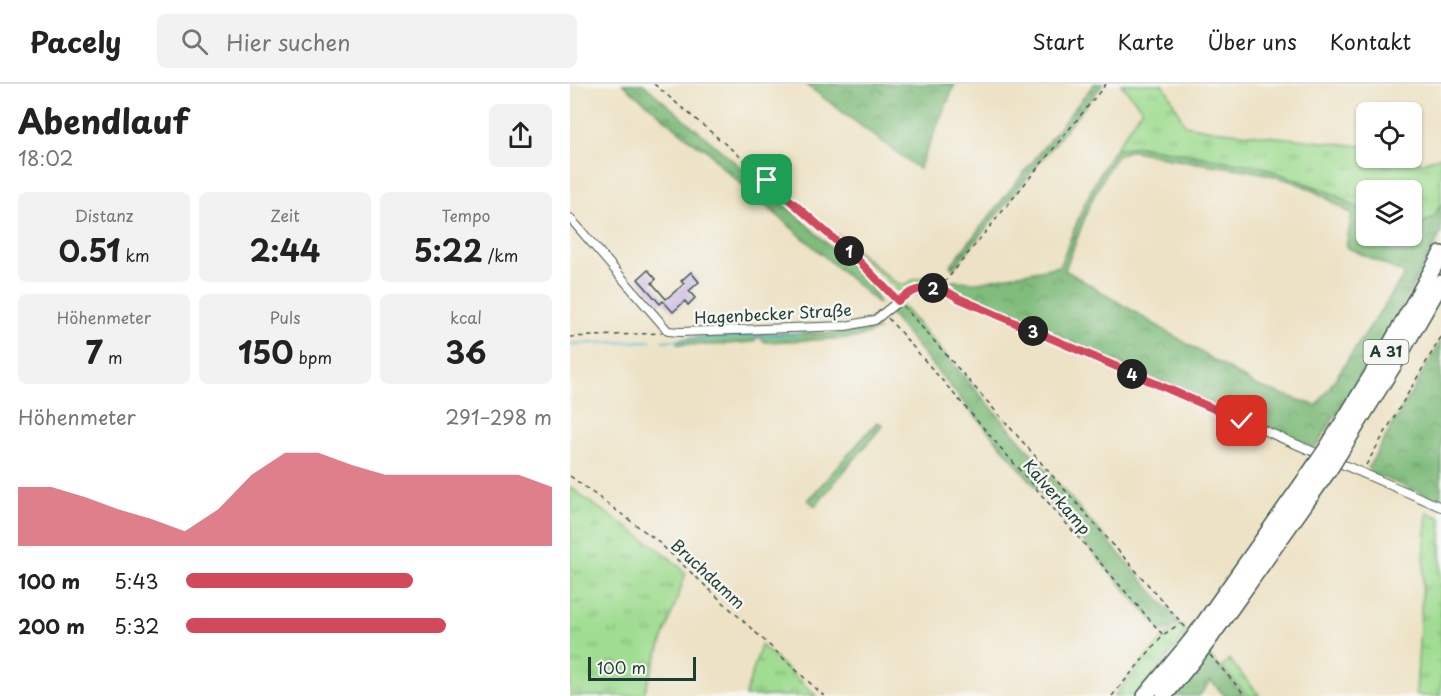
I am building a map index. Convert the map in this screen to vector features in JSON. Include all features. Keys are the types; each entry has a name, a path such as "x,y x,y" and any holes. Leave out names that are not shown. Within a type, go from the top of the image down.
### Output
{"highway":[{"name":"A 31","path":"1333,451 1441,254"},
{"name":"A 31","path":"1164,696 1199,642 1395,363 1441,283"},
{"name":"A 31","path":"1145,696 1199,642"}],"street":[{"path":"570,218 668,331"},
{"name":"Hagenbecker Straße","path":"668,331 846,326 875,320 906,295 915,291 924,288 940,288"},
{"path":"940,288 958,298 1441,507"}],"path":[{"path":"654,84 823,228 898,301 1246,696"},
{"path":"940,288 1106,84"},
{"name":"Kalverkamp","path":"884,313 1163,635"},
{"path":"570,338 659,334 668,331"},
{"path":"1362,474 1441,337"},
{"name":"Bruchdamm","path":"570,476 655,539 824,696"},
{"path":"1112,696 1163,635 1181,622"}],"green space":[{"path":"623,84 643,84 793,212 872,286 879,304 723,168 706,149 698,146"},
{"path":"805,84 955,84 919,169"},
{"path":"1094,84 1103,84 953,269 950,266"},
{"path":"1121,84 1162,84 1185,125 1356,145 1356,168 1422,168 1422,163 1441,156 1441,203 1434,217 1422,223 1422,180 1356,180 1356,207 1334,194 1288,177 1198,156 1139,146 1115,149 1142,109"},
{"path":"1139,146 1263,167 1334,194 1356,207 1356,246 1422,246 1422,223 1434,217 1441,203 1441,233 1395,319 1313,448 952,290 952,281 978,282 1060,266 1077,221 1115,149","holes":["1134,151 1170,159 1258,172 1287,180 1321,195 1352,214 1346,247 1405,274 1317,406 1255,385 1065,270 1090,204 1109,167 1118,155"]},
{"path":"837,234 895,282 904,285 924,277 946,278 939,283 927,284 901,293"},
{"path":"898,304 906,310 1178,621 1177,624 1165,632 1161,630 1092,552 891,315"},
{"path":"874,328 878,330 856,338 765,342 759,337 752,342 716,345 677,344 680,339 763,334 843,333"},
{"path":"1441,341 1441,501 1371,473 1368,468"},
{"path":"877,422 883,425 815,506 808,500"},
{"path":"571,487 663,552 686,573 643,696 570,696"},
{"path":"1427,512 1441,518 1441,696 1416,694"},
{"path":"1179,626 1186,631 1184,637 1136,696 1114,696 1163,638"},
{"path":"761,645 816,696 745,696"},
{"path":"1208,654 1244,696 1225,696 1211,681 1199,696 1174,696"},
{"path":"1229,659 1260,696 1248,696 1222,667"}],"building":[{"path":"648,270 656,279 652,283 666,299 684,284 681,281 691,272 699,282 689,291 695,298 688,305 685,301 673,312 663,301 660,304 638,279"}],"waterway":[{"path":"663,341 801,334"},
{"path":"570,344 651,341"}],"route":[{"path":"767,180 859,261 898,301 924,288 940,288 958,298 1242,421"}]}
